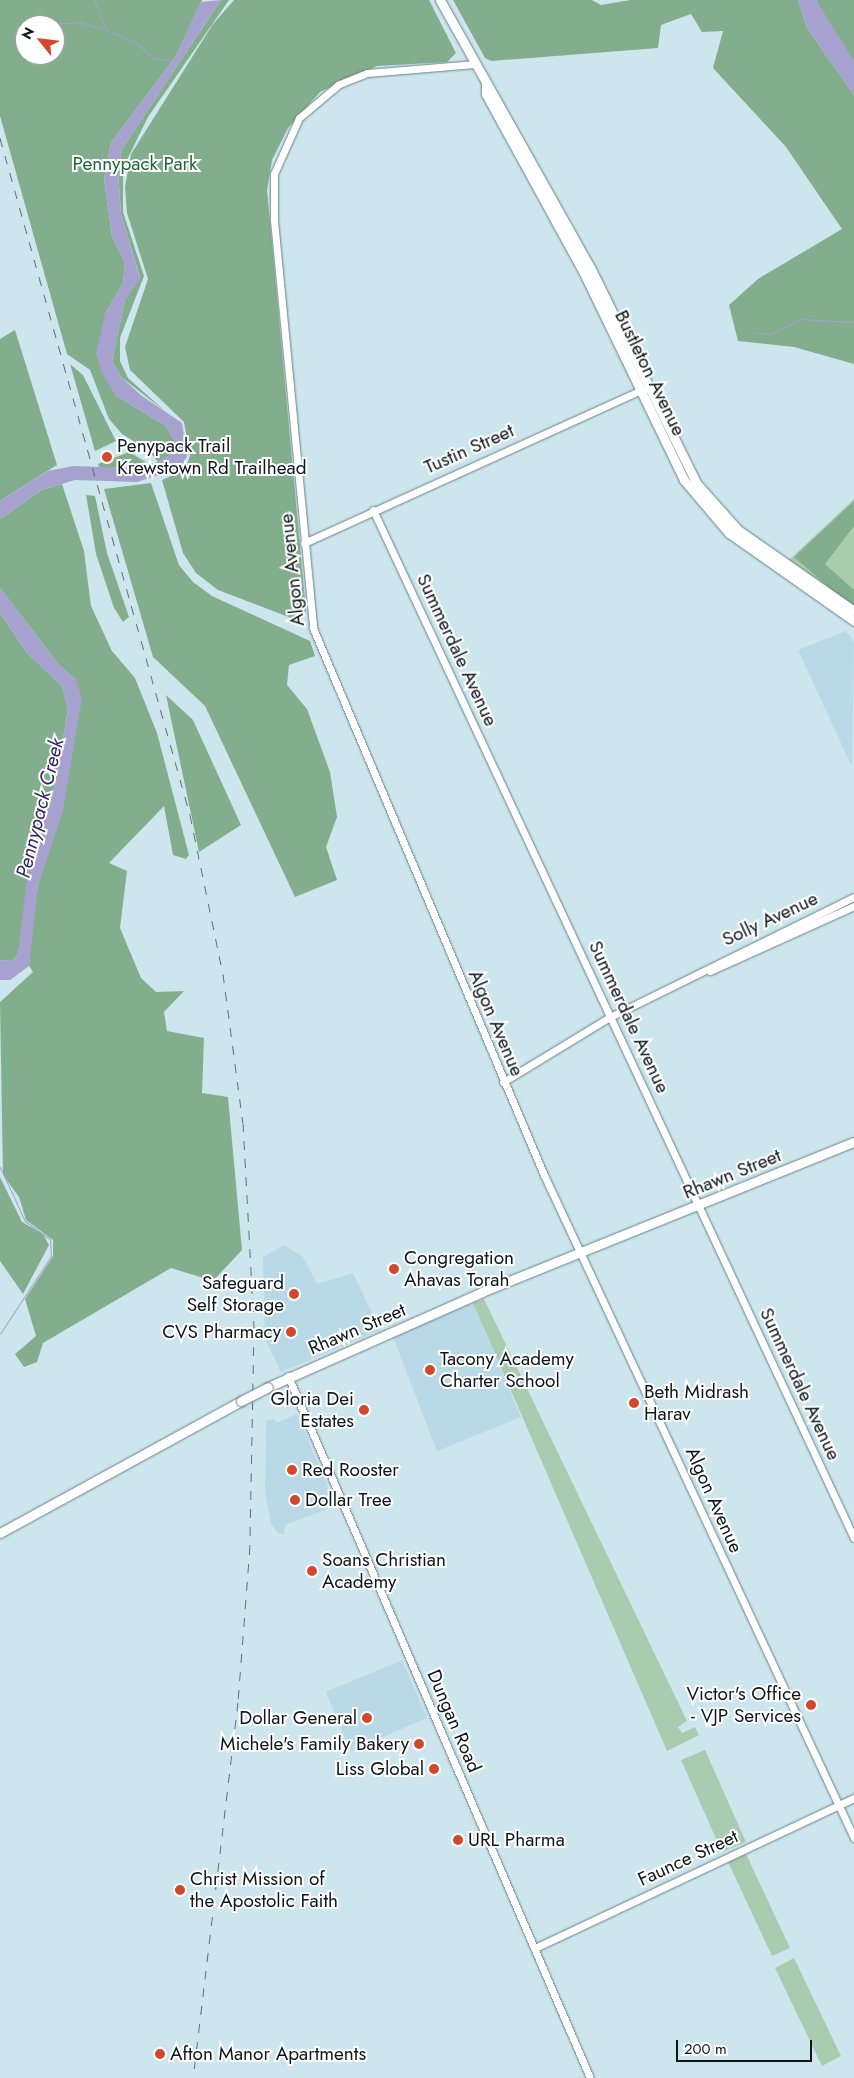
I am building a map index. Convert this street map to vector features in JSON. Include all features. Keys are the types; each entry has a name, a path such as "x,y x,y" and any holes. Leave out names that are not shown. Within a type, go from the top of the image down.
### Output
{"main road":[{"name":"Bustleton Avenue","path":"440,0 486,84 486,94 584,273 684,480 732,530 853,619"},
{"name":"Bustleton Avenue","path":"486,84 494,89 564,218 693,477 732,530"},
{"name":"Rhawn Street","path":"0,1533 288,1376 580,1252 854,1142"}],"street":[{"name":"Algon Avenue","path":"475,64 367,73 338,85 299,118 274,174 304,543 313,628 503,1082 580,1252 854,1838"},
{"name":"Tustin Street","path":"304,543 373,510 649,387"},
{"name":"Summerdale Avenue","path":"373,510 854,1538"},
{"name":"Solly Avenue","path":"503,1082 610,1017 702,973 724,958 854,897"},
{"name":"Solly Avenue","path":"702,973 728,966 854,906"},
{"name":"Dungan Road","path":"288,1376 590,2078"},
{"name":"Faunce Street","path":"535,1948 854,1798"}],"shaded area":[{"path":"221,0 122,149 118,170 121,214 140,279 125,300 112,361 121,377 142,396 182,423 187,455 184,467 137,482 75,480 42,490 0,519 0,501 48,471 73,466 133,468 158,462 173,453 174,440 166,426 115,395 101,371 96,353 105,314 123,283 125,263 112,236 104,179 111,143 176,56 201,2"},
{"path":"798,0 816,0 854,61 854,95 807,28"},
{"path":"0,588 59,665 76,680 82,698 63,811 38,886 29,966 10,980 0,980 0,960 12,961 18,954 28,871 37,834 51,804 68,710 62,686 27,653 0,613"},
{"path":"846,631 854,642 852,767 798,650"},
{"path":"284,1245 303,1257 317,1284 353,1273 380,1330 281,1372 265,1339 263,1257"},
{"path":"473,1303 521,1417 437,1451 393,1337"},
{"path":"297,1414 336,1506 285,1525 284,1534 279,1534 271,1524 265,1492 266,1421 274,1419 276,1423"},
{"path":"402,1660 427,1718 350,1751 326,1692"}],"green space":[{"path":"0,0 202,0 176,56 111,143 104,179 112,236 125,263 123,283 105,314 115,395 166,426 174,440 173,453 158,462 148,450 122,434 109,419 90,370 67,354 0,116"},
{"path":"221,0 229,0 148,117 123,168 123,212 144,276 120,338 120,361 128,378 166,412 121,377 112,361 125,300 140,278 121,214 118,170 122,149"},
{"name":"Pennypack Park","path":"234,0 429,0 456,53 447,62 377,66 320,92 288,128 272,160 267,190 306,611 299,621 218,590 196,573 183,553 162,480 185,470 190,456 184,422 130,370 125,347 148,279 127,213 125,187 131,154 213,24"},
{"path":"453,0 592,0 601,5 630,0 798,0 807,28 854,95 854,364 794,347 738,341 729,305 758,279 842,229 786,147 713,68 723,31 702,32 691,14 661,25 658,48 491,61 485,58"},
{"path":"816,0 854,0 854,61 836,38"},
{"path":"15,330 57,465 0,501 0,339"},
{"path":"70,364 83,375 116,441 95,451"},
{"path":"129,452 146,462 100,470 98,464"},
{"path":"151,483 179,565 193,582 212,596 310,641 315,656 289,665 287,685 307,709 330,772 337,817 326,847 337,880 295,897 205,706 153,657 104,489"},
{"path":"62,484 84,551 91,606 112,651 135,678 157,733 189,855 186,859 173,855 164,806 109,863 127,871 120,928 141,978 156,992 184,991 164,1012 167,1031 204,1038 202,1093 228,1097 242,1250 213,1281 171,1268 43,1343 37,1362 24,1367 15,1354 36,1336 25,1299 53,1256 53,1240 26,1220 19,1197 3,1175 0,1002 33,972 29,966 32,919 76,680 59,665 0,588 0,519 42,490"},
{"path":"86,495 95,496 107,553 129,617 123,622 114,608 96,554"},
{"path":"854,499 854,605 789,560"},
{"path":"854,501 854,526 825,564 854,590 854,609 794,557"},
{"path":"0,613 27,653 62,686 68,710 51,804 37,834 18,954 12,961 0,960"},
{"path":"166,695 193,720 241,825 199,852"},
{"path":"0,1177 22,1222 43,1234 49,1245 23,1294 0,1261"},
{"path":"484,1299 687,1721 678,1727 682,1733 695,1727 699,1735 667,1751 473,1303"},
{"path":"705,1750 746,1842 722,1852 681,1760"},
{"path":"746,1854 790,1948 772,1956 728,1862"},
{"path":"794,1958 841,2056 822,2066 775,1968"}],"waterway":[{"path":"94,0 106,30 136,43 153,58 172,61"},
{"path":"65,23 78,22 102,28"},
{"path":"755,333 771,334 800,319 854,322"},
{"path":"0,1167 25,1221 50,1239 51,1256 0,1334"}],"railway":[{"path":"0,138 190,815 223,974 243,1123 254,1329 250,1546 238,1702 193,2078"}],"place":[{"name":"Penypack Trail Krewstown Rd Trailhead","path":"107,457"},
{"name":"Congregation Ahavas Torah","path":"394,1269"},
{"name":"Safeguard Self Storage","path":"294,1294"},
{"name":"CVS Pharmacy","path":"291,1332"},
{"name":"Tacony Academy Charter School","path":"430,1370"},
{"name":"Beth Midrash Harav","path":"634,1403"},
{"name":"Gloria Dei Estates","path":"364,1410"},
{"name":"Red Rooster","path":"292,1470"},
{"name":"Dollar Tree","path":"295,1500"},
{"name":"Soans Christian Academy","path":"312,1571"},
{"name":"Victor's Office - VJP Services","path":"811,1705"},
{"name":"Dollar General","path":"367,1718"},
{"name":"Michele's Family Bakery","path":"419,1744"},
{"name":"Liss Global","path":"434,1769"},
{"name":"URL Pharma","path":"458,1840"},
{"name":"Christ Mission of the Apostolic Faith","path":"180,1890"},
{"name":"Afton Manor Apartments","path":"160,2054"}],"water label":[{"name":"Pennypack Creek","path":"40,808"}]}
